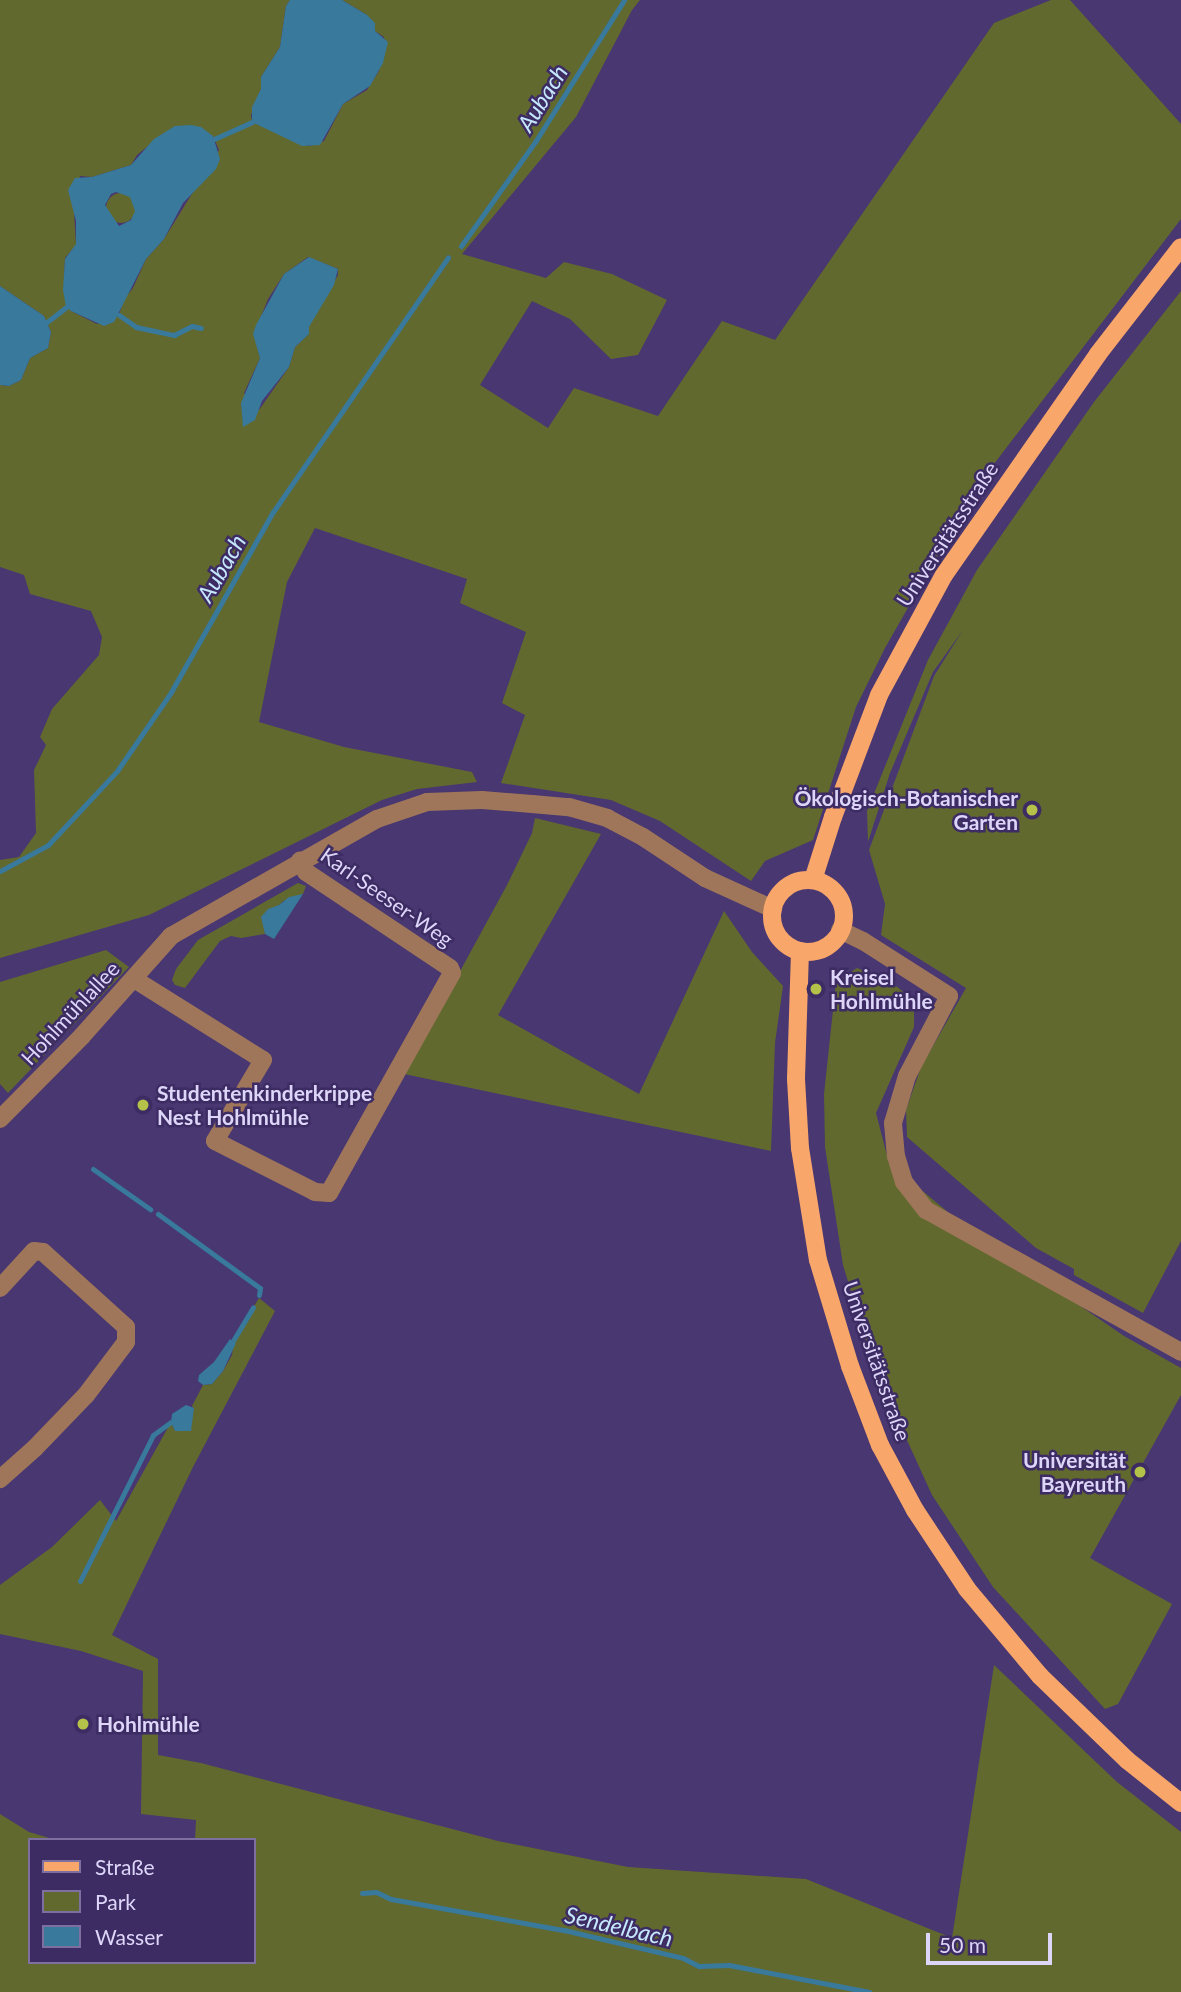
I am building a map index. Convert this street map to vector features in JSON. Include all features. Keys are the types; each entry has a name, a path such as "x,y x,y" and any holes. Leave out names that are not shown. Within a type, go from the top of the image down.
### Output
{"main road":[{"name":"Universitätsstraße","path":"813,880 833,817 879,695 944,575 1098,354 1181,247"},
{"path":"813,880 824,883 839,899 843,909 841,930 828,945 800,951 781,940 772,920 773,909 776,899 792,884 813,880"},
{"name":"Universitätsstraße","path":"800,951 796,1079 800,1148 818,1260 850,1366 880,1445 915,1510 967,1589 1040,1676 1127,1760 1181,1803"}],"street":[{"name":"Hohlmühlallee","path":"0,1119 134,979 171,936 300,860 377,819 427,802 482,800 569,807 607,818 643,837 705,878 773,909"},
{"name":"Karl-Seeser-Weg","path":"134,979 263,1060 215,1141 315,1192 329,1193 452,973 450,968 306,872 300,860"},
{"path":"841,930 949,996 915,1058 898,1098 893,1123 896,1156 904,1182 926,1210 1181,1352"},
{"path":"0,1288 34,1251 43,1252 126,1326 126,1342 86,1395 35,1448 0,1479"}],"green space":[{"path":"0,0 290,0 286,6 280,47 261,77 261,89 251,115 252,122 309,146 324,141 343,104 367,90 379,71 384,37 375,31 367,15 342,0 640,0 632,10 576,117 462,254 546,278 564,262 612,274 667,300 638,355 611,359 570,319 532,301 480,385 548,428 574,388 658,416 722,321 775,340 994,23 1051,0 1070,0 1181,124 1181,219 978,485 885,648 856,707 813,840 765,861 751,881 660,821 611,800 501,783 525,715 502,703 526,632 460,603 467,579 315,528 287,582 259,722 344,747 472,772 477,782 417,789 382,800 149,915 0,958 0,860 19,857 36,833 34,770 46,745 40,737 52,709 99,655 102,637 91,611 30,594 24,575 0,567 0,385 9,386 21,380 30,358 48,348 51,332 44,316 0,286","holes":["164,133 213,136 219,150 164,239 146,259 133,288 124,299 119,315 97,324 71,311 64,281 65,258 76,245 74,211 80,176 92,177 131,165 137,155","308,257 338,269 338,275 308,327 309,334 295,347 289,367 259,410 244,393 260,358 254,334 268,299 284,274"]},
{"path":"121,193 132,197 136,208 132,219 121,223 110,219 106,208 110,197"},
{"name":"Ökologisch-Botanischer Garten","path":"1181,291 1181,1241 1143,1313 1074,1275 1074,1269 1036,1248 907,1137 906,1110 921,1067 966,988 881,935 885,904 869,850 934,676 963,630 933,672 890,773 868,842 867,811 928,660 977,570 1094,402"},
{"path":"535,818 601,834 498,1015 639,1094 724,911 752,952 783,986 775,1043 771,1151 404,1074 507,885 532,833"},
{"path":"298,883 306,886 303,894 283,901 264,922 265,934 241,938 231,936 220,941 185,988 175,985 172,980 176,969 198,940"},
{"path":"106,950 129,967 8,1093 0,1084 0,982"},
{"path":"857,968 888,980 914,1000 914,1027 876,1113 889,1163 967,1228 1124,1336 1181,1368 1181,1395 1090,1558 1172,1604 1118,1704 1105,1709 993,1587 932,1495 875,1370 843,1265 825,1147 824,1094 836,982"},
{"path":"259,1298 275,1311 193,1467 112,1635 158,1659 158,1755 201,1763 498,1841 628,1867 806,1879 952,1938 994,1665 1117,1782 1181,1832 1181,1992 0,1992 0,1814 29,1832 49,1838 28,1838 28,1964 256,1964 256,1838 195,1838 196,1820 141,1814 143,1671 81,1651 0,1634 0,1585 52,1547 100,1500 116,1521 171,1422 175,1431 194,1409 192,1406 203,1385 212,1384 223,1371 232,1355 234,1339"}],"water":[{"path":"290,0 342,0 367,15 375,23 375,31 388,42 383,63 370,86 343,104 320,145 302,146 252,122 252,107 261,89 261,77 280,47 286,6"},
{"path":"175,126 201,127 213,136 220,159 216,169 183,203 164,239 146,259 114,322 104,326 71,311 66,307 63,290 65,259 76,244 76,221 68,190 75,178 92,177 131,165 154,139","holes":["116,192 130,197 135,211 131,220 119,226 105,205 111,194"]},
{"path":"309,257 338,269 334,285 309,327 309,334 295,347 289,367 262,401 255,420 243,427 241,403 260,358 253,334 256,325 284,274"},
{"path":"0,286 44,316 51,332 48,348 30,358 21,380 9,386 0,385"},
{"path":"303,894 274,939 265,934 261,917 268,909 289,897"},
{"path":"230,1339 236,1343 223,1371 212,1384 203,1385 198,1381 199,1375 214,1362"},
{"path":"186,1405 194,1408 191,1431 175,1431 171,1422 172,1414"}],"waterway":[{"name":"Aubach","path":"461,246 535,142 624,0"},
{"path":"214,139 252,122"},
{"name":"Aubach","path":"0,871 48,845 117,771 171,692 273,512 448,257"},
{"path":"47,322 66,307"},
{"path":"119,315 136,327 174,335 192,326 201,328"},
{"path":"93,1169 150,1209"},
{"path":"158,1214 260,1288 259,1295"},
{"path":"234,1339 253,1307"},
{"path":"80,1581 153,1435 171,1422"},
{"name":"Sendelbach","path":"362,1893 376,1892 391,1899 564,1930 683,1958 699,1966 729,1965 869,1992"}],"place":[{"name":"Ökologisch-Botanischer Garten","path":"1032,810"},
{"name":"Kreisel Hohlmühle","path":"816,989"},
{"name":"Studentenkinderkrippe Nest Hohlmühle","path":"143,1105"},
{"name":"Universität Bayreuth","path":"1140,1472"},
{"name":"Hohlmühle","path":"83,1724"}]}
